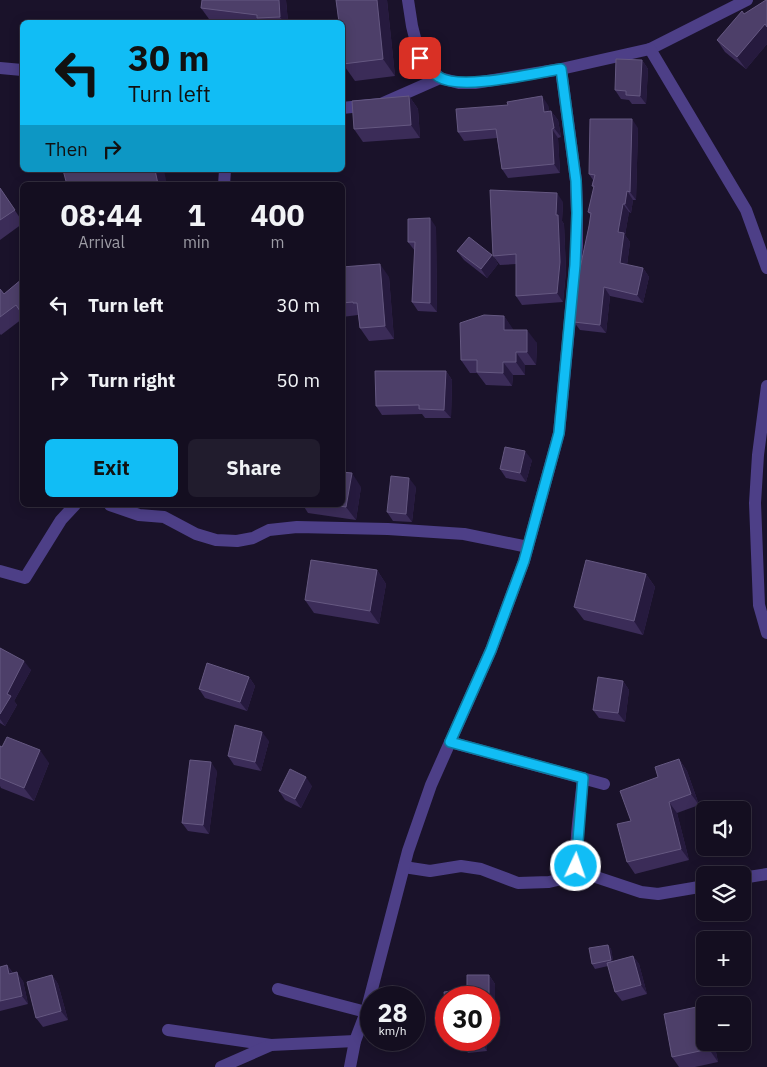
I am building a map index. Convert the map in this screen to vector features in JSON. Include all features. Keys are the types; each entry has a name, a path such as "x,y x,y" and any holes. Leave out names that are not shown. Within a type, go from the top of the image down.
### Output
{"street":[{"path":"408,0 420,58 440,78 459,83 475,83 561,69 650,48 748,1"},
{"path":"650,48 746,210 767,268"},
{"path":"0,68 20,70"},
{"path":"373,986 404,867 431,785 491,650 528,547 559,433 577,246 576,181 561,69"},
{"path":"345,108 381,104 440,78"},
{"path":"767,386 758,455 755,503 759,605 767,633"},
{"path":"0,571 25,578 61,520 73,507"},
{"path":"116,507 139,514 164,516 196,534 216,540 237,541 253,538 270,530 297,527 388,529 464,534 528,547"},
{"path":"450,742 604,784"},
{"path":"579,875 576,866 583,778"},
{"path":"404,867 430,871 461,866 481,869 518,883 549,882 579,875 593,876 641,892 658,894 696,888"},
{"path":"751,877 767,874"},
{"path":"278,989 360,1010"},
{"path":"350,1067 360,1029"},
{"path":"168,1030 271,1045 356,1041"},
{"path":"221,1067 271,1045"}],"building":[{"path":"202,0 279,0 280,17 257,18 257,15 201,8"},
{"path":"336,0 377,0 383,59 345,64 345,20 339,20"},
{"path":"766,0 767,27 765,24 737,57 717,40 742,11 744,14"},
{"path":"616,59 642,60 640,96 626,95 626,91 615,90"},
{"path":"409,96 411,125 354,129 352,101"},
{"path":"542,96 544,112 551,111 554,128 552,129 554,164 502,169 496,129 458,132 456,109 508,105 507,102"},
{"path":"590,119 632,119 630,192 627,191 625,204 623,204 618,232 624,233 620,263 643,268 637,295 604,287 600,325 574,322 577,292 575,292 589,226 591,213 588,212 595,175 589,174"},
{"path":"64,172 155,172 158,182 66,182"},
{"path":"0,188 15,210 0,220"},
{"path":"490,190 557,193 556,215 558,215 560,262 557,293 516,296 516,254 493,256"},
{"path":"430,218 430,303 412,302 415,242 408,242 408,219"},
{"path":"469,237 492,255 481,269 457,251"},
{"path":"380,264 385,326 360,328 357,303 345,303 345,267"},
{"path":"20,281 20,311 16,305 0,317 0,289 4,294"},
{"path":"484,315 504,316 504,330 527,330 527,352 516,352 516,362 503,362 503,373 477,372 477,360 461,360 460,323"},
{"path":"375,371 446,371 444,410 419,409 419,405 376,406"},
{"path":"505,447 525,451 520,473 500,469"},
{"path":"345,472 352,473 345,507"},
{"path":"391,476 409,478 406,514 387,512"},
{"path":"311,560 377,570 370,611 305,600"},
{"path":"586,560 646,574 634,621 574,607"},
{"path":"0,648 24,661 7,694 11,696 0,714"},
{"path":"207,663 249,677 240,702 199,689"},
{"path":"598,677 623,681 618,713 593,710"},
{"path":"235,725 262,732 255,762 228,756"},
{"path":"7,737 40,750 24,788 0,778 0,746 2,747"},
{"path":"679,759 691,794 669,802 681,849 627,862 617,824 631,821 620,791 658,777 655,767"},
{"path":"190,760 211,762 203,825 182,823"},
{"path":"290,769 306,777 295,799 279,791"},
{"path":"608,945 611,960 592,964 589,948"},
{"path":"633,956 641,985 615,992 607,963"},
{"path":"7,965 9,974 17,972 22,996 0,1001 0,967"},
{"path":"52,975 61,1011 36,1018 27,982"},
{"path":"467,975 489,975 489,986 467,986"},
{"path":"696,1007 696,1051 700,1051 672,1057 664,1014"}],"route":[{"path":"420,58 440,78 459,83 475,83 561,69 576,181 577,246 559,433 524,561 491,650 450,742 583,778 576,866"}]}
